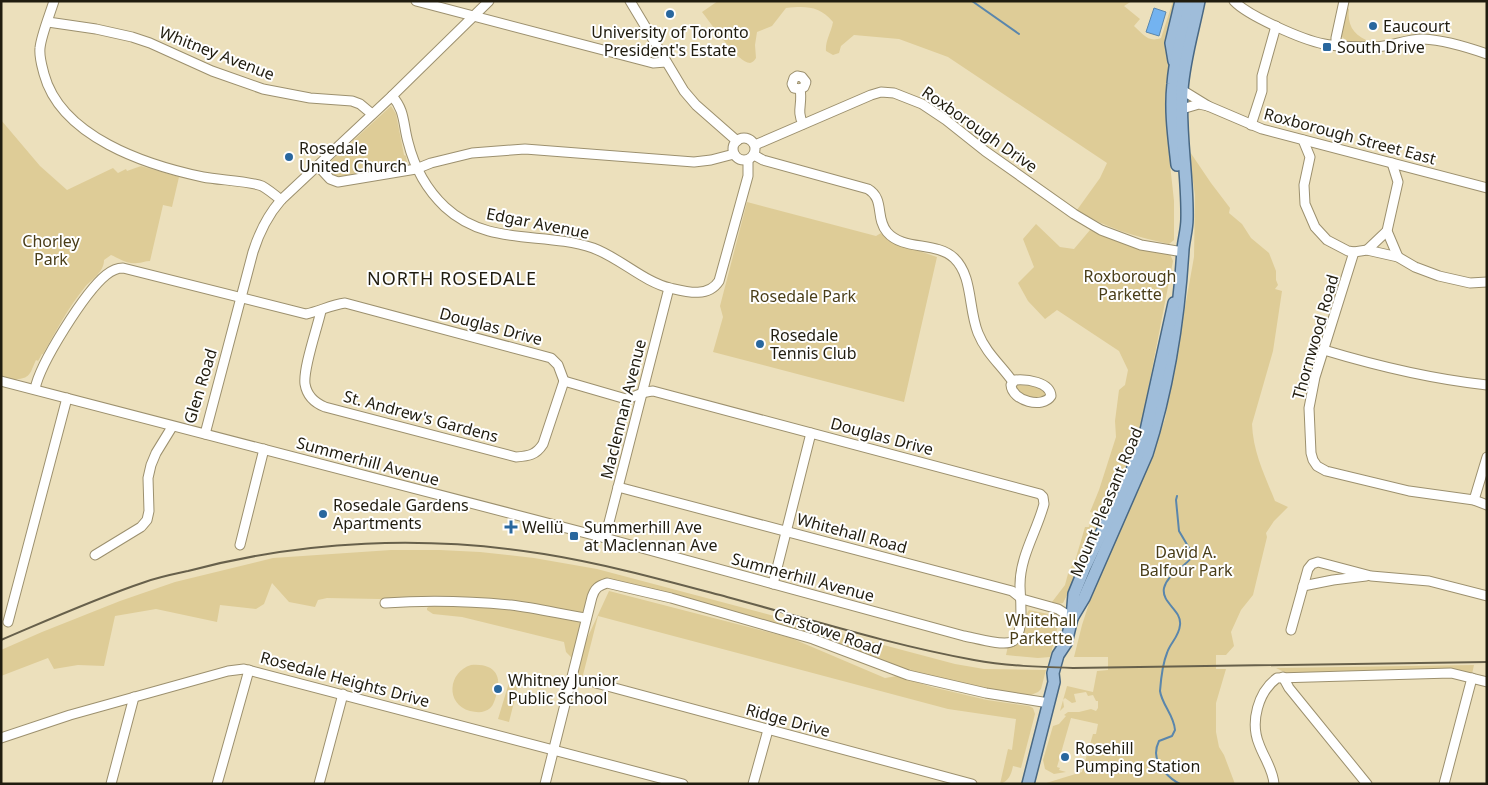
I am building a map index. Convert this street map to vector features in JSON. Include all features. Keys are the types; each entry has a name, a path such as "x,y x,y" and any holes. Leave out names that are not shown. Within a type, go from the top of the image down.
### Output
{"main road":[{"path":"1175,66 1171,43 1181,1"},
{"name":"Mount Pleasant Road","path":"1183,249 1179,181 1173,131 1172,85 1191,1"},
{"name":"Mount Pleasant Road","path":"1028,784 1054,682 1058,655 1066,642 1072,618 1074,594 1132,470 1145,434 1169,321 1181,277 1187,222 1187,181 1182,132 1182,90 1184,69 1199,1"}],"street":[{"path":"54,1 40,46 40,57 46,79 58,101 79,124 94,136 112,146 150,162 204,177 258,185 267,189 281,200"},
{"path":"416,1 652,64 666,62"},
{"name":"Glen Road","path":"67,398 172,427 205,434 257,239 269,215 281,200 392,96 489,1"},
{"path":"630,1 690,98 737,141"},
{"path":"1234,1 1247,11 1276,26 1321,43 1374,47 1416,39 1426,39 1487,54"},
{"path":"1336,45 1344,1"},
{"name":"Whitney Avenue","path":"48,22 96,29 132,37 150,43 212,71 263,89 310,98 352,101 360,104 372,114"},
{"path":"1252,125 1262,91 1262,76 1276,26"},
{"path":"800,90 802,97 799,116 803,124"},
{"name":"Roxborough Street East","path":"1182,90 1208,106 1252,125 1487,188"},
{"name":"Roxborough Drive","path":"755,145 876,94 887,92 902,94 934,111 985,151 1083,220 1110,234 1141,245 1183,249"},
{"path":"392,96 402,109 407,140 416,169"},
{"name":"Roxborough Street East","path":"1182,109 1199,104 1208,106"},
{"path":"751,157 755,145 747,138 737,141 733,147 734,154 738,159 751,157 868,189 877,198 881,223 890,235 899,240 942,251 952,256 966,274 971,310 983,345 1013,382"},
{"path":"1303,140 1310,157 1304,185 1305,204 1315,227 1327,240 1340,248 1354,252 1367,250 1398,257 1415,267 1435,275 1470,283 1487,282"},
{"path":"1310,157 1325,146"},
{"path":"318,166 330,179 338,182 416,169 431,163 472,153 504,150 526,149 694,162 734,154"},
{"name":"Edgar Avenue","path":"416,169 445,207 466,222 504,235 555,240 592,248 608,254 653,281 669,288 704,292 714,288 719,281 748,176 751,157"},
{"path":"1367,250 1387,231 1398,182 1392,164"},
{"path":"1398,182 1411,169"},
{"path":"1387,231 1398,257"},
{"name":"Thornwood Road","path":"1354,252 1315,376 1309,408 1310,444 1313,460 1317,466 1326,471 1409,491 1474,500"},
{"name":"Douglas Drive","path":"35,389 49,357 72,316 100,280 117,268 129,268 306,314 321,311 335,304 345,303 551,358 558,365 564,380 626,399 642,392 652,391 674,396 1035,492 1043,497 1044,501 1028,546 1023,567 1020,585 1022,599"},
{"name":"Maclennan Avenue","path":"605,538 669,288"},
{"name":"St. Andrew's Gardens","path":"321,311 307,365 305,385 314,401 325,407 516,457 529,456 539,451 543,444 564,380"},
{"path":"1324,350 1408,372 1452,381 1487,385"},
{"path":"1,381 67,398 8,622"},
{"path":"95,555 141,527 147,520 149,512 148,478 151,465 172,427"},
{"path":"772,584 811,433"},
{"name":"Summerhill Avenue","path":"205,434 605,538 964,636 1007,643 1016,639 1020,629 1022,599"},
{"path":"240,545 264,450"},
{"path":"1487,457 1474,500 1487,505"},
{"name":"Whitehall Road","path":"618,487 1012,591 1022,599 1058,609 1072,618"},
{"path":"1291,630 1309,566 1318,562 1371,576 1429,582 1487,596"},
{"path":"1303,586 1333,580 1371,576"},
{"name":"Carstowe Road","path":"586,618 595,589 607,583 615,584 813,639 908,674 986,693 1049,703"},
{"path":"385,603 425,600 464,601 513,605 586,618 545,784"},
{"name":"Rosedale Heights Drive","path":"1,738 70,715 239,669 343,694 683,784"},
{"path":"217,784 249,670"},
{"path":"1274,784 1270,766 1257,740 1255,725 1259,703 1267,687 1277,678 1451,673 1487,682"},
{"path":"1283,678 1289,688 1367,784"},
{"path":"1444,784 1472,678"},
{"name":"Ridge Drive","path":"596,684 972,784"},
{"path":"318,784 343,694"},
{"path":"111,784 134,697"},
{"path":"754,784 768,730"}],"green space":[{"path":"718,1 1132,1 1124,6 1140,19 1134,26 1149,39 1156,39 1161,38 1173,1 1177,1 1165,48 1169,69 1170,164 1174,201 1174,240 1169,244 1133,235 1110,227 1077,210 1100,178 1107,163 948,57 899,39 854,35 841,46 839,53 833,55 826,51 826,47 833,22 818,10 800,7 786,8 772,26 757,32 756,58 750,63 732,50 702,12"},
{"path":"1347,8 1349,9 1350,24 1354,32 1366,40 1366,42 1347,41 1342,37"},
{"path":"391,106 396,114 407,162 401,165 401,167 341,179 334,177 326,170 330,168 330,162"},
{"name":"Chorley Park","path":"1,120 40,166 67,190 113,168 118,173 141,166 179,177 172,207 163,205 150,261 131,263 111,255 104,260 102,268 73,303 43,354 38,361 36,360 28,376 16,380 1,377"},
{"name":"David A. Balfour Park","path":"1188,149 1230,208 1229,213 1242,224 1251,238 1269,253 1276,271 1278,285 1275,289 1282,291 1273,351 1252,424 1257,454 1275,501 1288,507 1274,521 1266,533 1267,537 1253,595 1241,610 1231,632 1234,646 1226,655 1216,655 1216,669 1226,669 1216,703 1216,732 1219,747 1235,784 1043,784 1082,772 1093,734 1096,734 1098,724 1071,718 1057,767 1060,768 1059,770 1066,772 1054,774 1045,769 1043,760 1053,726 1059,724 1068,712 1091,709 1096,711 1098,708 1098,701 1096,701 1093,695 1088,696 1086,692 1074,694 1076,702 1072,703 1065,698 1063,700 1067,686 1093,692 1097,671 1108,670 1108,657 1074,657 1097,579 1139,489 1165,419 1194,257 1195,195"},
{"name":"Rosedale Park","path":"747,202 876,236 881,233 889,241 937,257 904,402 713,352 723,317 720,306"},
{"name":"Roxborough Parkette","path":"1036,224 1060,247 1074,249 1090,230 1129,246 1170,254 1173,261 1141,426 1122,478 1063,603 1058,604 1052,602 1065,585 1069,570 1075,561 1085,527 1089,527 1093,513 1090,512 1116,437 1115,421 1119,390 1125,385 1128,370 1119,351 1057,310 1045,319 1028,301 1018,283 1034,267 1023,239"},
{"path":"1018,385 1037,387 1047,393 1040,399 1031,398 1018,390 1016,387"},
{"path":"391,550 480,552 534,558 597,569 955,664 984,669 1046,670 1041,689 1031,695 989,690 918,673 807,633 606,581 581,613 379,599 327,598 318,600 315,607 289,602 272,583 264,604 256,609 220,605 217,622 156,609 115,616 104,666 78,665 54,669 48,658 1,676 1,650 120,601 175,582 273,558"},
{"path":"609,591 791,638 885,678 897,676 932,687 987,700 1029,706 1033,708 1035,714 1021,768 1013,766 1009,777 1000,784 1008,749 1012,750 1016,719 948,709 598,616 582,679 576,677 585,643"},
{"path":"431,605 468,606 577,620 580,626 572,658 566,652 564,642 462,617 433,614 427,610"},
{"name":"Whitehall Parkette","path":"1029,610 1053,615 1059,622 1050,657 1038,658 1006,655 1008,646 1020,642 1024,632 1026,615"},
{"path":"471,665 491,668 497,676 498,689 494,701 489,709 483,712 470,711 462,707 456,702 453,695 452,688 458,674"},
{"path":"1474,665 1472,674 1451,670 1286,673 1276,668"},
{"path":"511,676 518,678 524,676 522,686 518,686 509,722 498,719"},
{"path":"1063,700 1064,707 1060,711"}],"water":[{"path":"1154,8 1166,12 1159,36 1146,32"}],"waterway":[{"path":"972,1 1019,34"},
{"path":"1177,496 1179,531 1192,553 1192,557 1169,578 1164,588 1166,598 1180,620 1178,633 1168,649 1164,662 1160,691 1173,720 1175,730 1172,736 1159,741 1156,753 1158,763 1164,771 1180,784"}],"railway":[{"path":"1,640 150,580 276,553 321,547 410,543 500,548 590,563 636,573 912,647 999,664 1073,668 1487,662"}],"place":[{"name":"University of Toronto President's Estate","path":"670,14"},
{"name":"Eaucourt","path":"1373,26"},
{"name":"South Drive","path":"1327,47"},
{"name":"Rosedale United Church","path":"289,157"},
{"name":"Rosedale Tennis Club","path":"760,344"},
{"name":"Rosedale Gardens Apartments","path":"323,514"},
{"name":"Wellü","path":"511,527"},
{"name":"Summerhill Ave at Maclennan Ave","path":"574,536"},
{"name":"Whitney Junior Public School","path":"498,689"},
{"name":"Rosehill Pumping Station","path":"1065,757"}],"district":[{"name":"NORTH ROSEDALE","path":"452,279"}]}
